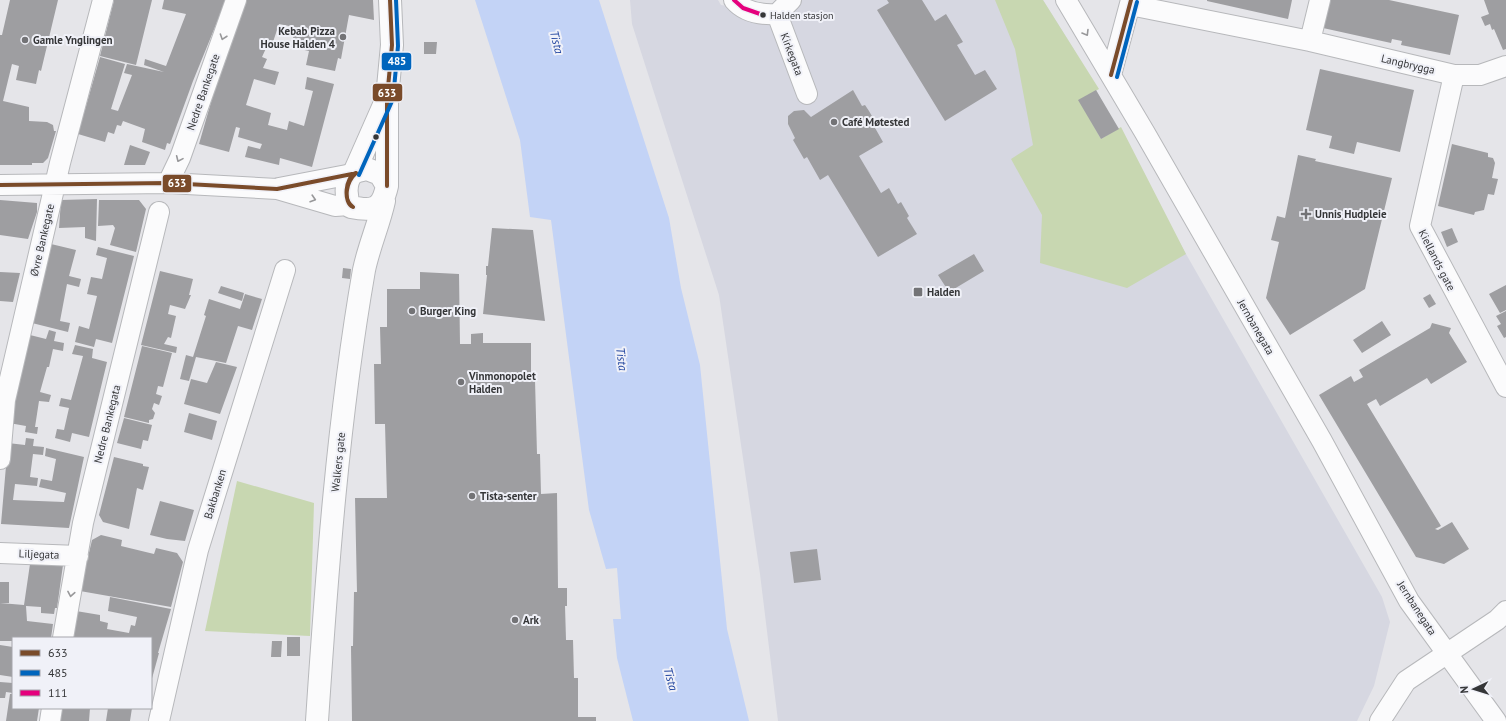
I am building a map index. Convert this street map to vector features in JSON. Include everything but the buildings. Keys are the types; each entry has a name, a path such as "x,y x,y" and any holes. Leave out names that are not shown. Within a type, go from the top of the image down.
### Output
{"street":[{"name":"Øvre Bankegate","path":"0,459 5,400 56,184 103,0"},
{"name":"Nedre Bankegate","path":"168,183 180,158 236,0"},
{"path":"368,250 379,221 385,193 387,98 392,46 390,0"},
{"name":"Kirkegata","path":"734,0 738,5 751,12 763,15 784,7 807,94"},
{"name":"Jernbanegata","path":"1066,0 1111,75 1322,441 1409,601 1496,721"},
{"path":"1310,41 1320,0"},
{"path":"1111,75 1131,2"},
{"name":"Langbrygga","path":"1131,2 1310,41 1454,75 1480,75 1506,66"},
{"name":"Kiellands gate","path":"1454,75 1420,226 1506,387"},
{"path":"350,206 346,193 347,183 353,174 387,98"},
{"path":"0,185 168,183 277,189 335,206 350,206 363,209 375,208 385,193 380,174 367,169 353,174 277,189"},
{"name":"Walkers gate","path":"317,721 339,447 368,250 350,206"},
{"name":"Nedre Bankegata","path":"63,637 83,523 160,212"},
{"name":"Bakbanken","path":"159,721 198,550 285,270"},
{"name":"Liljegata","path":"0,553 78,556"},
{"path":"1380,721 1406,681 1497,620 1506,610"},
{"path":"50,721 52,709"}],"shaded area":[{"path":"630,0 718,0 721,5 777,14 795,0 1043,0 1073,48 1186,254 1382,597 1390,622 1374,686 1357,721 778,721 760,574 719,295 632,24"}],"green space":[{"path":"995,0 1043,0 1099,89 1079,100 1101,139 1121,127 1186,254 1127,288 1040,263 1042,215 1011,159 1033,145 1015,49"},
{"path":"237,481 314,503 310,636 205,631"}],"water":[{"name":"Tista","path":"475,0 599,0 669,218 681,288 700,365 727,629 749,721 633,721 617,658 613,619 621,619 617,568 606,569 589,510 551,220 530,217 520,140"}],"transit line":[{"name":"633","path":"387,186 387,98 392,45 390,0"},
{"name":"485","path":"359,175 393,99 398,46 396,0"},
{"name":"111","path":"734,0 743,8 763,15"},
{"name":"633","path":"1111,75 1131,0"},
{"name":"485","path":"1117,77 1137,2"},
{"name":"633","path":"353,207 348,201 347,190 349,179 356,173"},
{"name":"633","path":"353,207 348,199 347,190 350,181 356,173"},
{"name":"633","path":"0,185 168,183 277,189 352,174"}],"place":[{"name":"Halden stasjon","path":"763,15"},
{"name":"Kebab Pizza House Halden 4","path":"343,37"},
{"name":"Gamle Ynglingen","path":"25,40"},
{"name":"Café Møtested","path":"834,122"},
{"name":"Unnis Hudpleie","path":"1306,214"},
{"name":"Halden","path":"918,292"},
{"name":"Burger King","path":"412,311"},
{"name":"Vinmonopolet Halden","path":"461,382"},
{"name":"Tista-senter","path":"472,496"},
{"name":"Ark","path":"515,620"}]}
